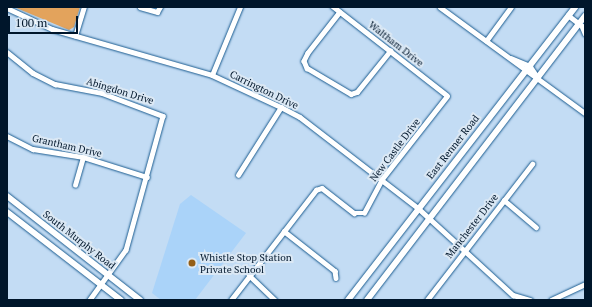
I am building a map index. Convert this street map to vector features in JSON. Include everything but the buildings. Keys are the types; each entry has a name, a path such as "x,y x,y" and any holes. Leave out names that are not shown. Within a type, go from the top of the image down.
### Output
{"main road":[{"name":"East Renner Road","path":"348,300 574,7"},
{"path":"367,300 538,78 582,25 585,16"},
{"name":"South Murphy Road","path":"7,196 140,300"},
{"path":"7,212 121,300"}],"street":[{"path":"75,36 84,7"},
{"path":"140,7 157,12 160,7"},
{"path":"212,76 240,7"},
{"name":"Waltham Drive","path":"333,7 448,96"},
{"path":"440,7 510,58 525,72 538,78 585,113"},
{"path":"486,41 511,7"},
{"name":"Carrington Drive","path":"7,8 75,36 212,76 281,107 382,179 418,208 464,252 513,295 530,300"},
{"path":"340,12 308,53 304,61 307,68 351,94 357,92 390,51"},
{"path":"568,15 582,25 585,33"},
{"name":"Abingdon Drive","path":"7,52 33,73 56,84 102,93 161,114 163,125 126,250 109,276 90,300"},
{"path":"510,58 530,66 538,78"},
{"name":"New Castle Drive","path":"231,300 316,190 322,188 361,215 382,179 448,96"},
{"path":"238,175 281,107"},
{"name":"Grantham Drive","path":"7,136 33,149 83,158 147,177"},
{"path":"75,185 83,158"},
{"name":"Manchester Drive","path":"427,300 532,164"},
{"path":"504,200 536,227"},
{"path":"284,231 335,271 336,278"},
{"path":"249,275 275,300"},
{"path":"551,300 585,284"},
{"path":"510,300 513,295"}],"shaded area":[{"path":"14,7 80,7 74,27 69,30"},
{"name":"Whistle Stop Station Private School","path":"191,195 246,233 195,300 161,300 152,293 180,204"}],"place":[{"name":"Whistle Stop Station Private School","path":"192,263"}]}
